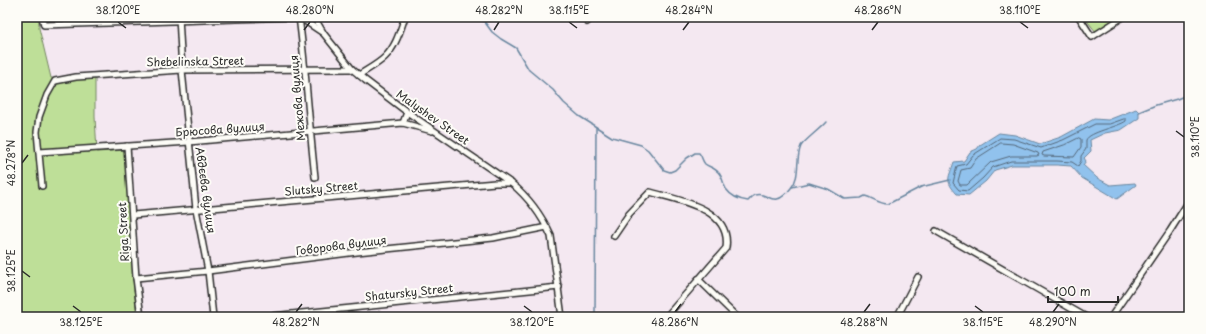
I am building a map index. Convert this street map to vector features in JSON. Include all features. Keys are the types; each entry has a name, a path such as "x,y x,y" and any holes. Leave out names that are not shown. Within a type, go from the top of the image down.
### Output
{"street":[{"path":"42,17 44,25 180,19 300,17 324,34"},
{"name":"Межова вулиця","path":"300,17 315,177"},
{"name":"Malyshev Street","path":"314,17 324,34 352,69 359,75 407,112 495,171 526,197 547,227 554,246 562,317"},
{"path":"359,75 381,60 391,50 398,39 405,17"},
{"path":"1080,17 1092,37 1123,17"},
{"name":"Авдєєва вулиця","path":"180,19 182,70 196,208 208,271 213,317"},
{"name":"Shebelinska Street","path":"42,186 37,132 39,117 47,95 55,81 76,77 182,70 352,69"},
{"path":"403,123 407,112"},
{"name":"Брюсова вулиця","path":"39,152 189,142 403,123 437,132"},
{"name":"Riga Street","path":"127,146 133,215 136,278 141,317"},
{"path":"495,171 496,183"},
{"name":"Slutsky Street","path":"133,215 196,208 511,183"},
{"path":"614,236 630,214 650,192 695,205 709,213 720,224 725,233 727,242 726,248 666,317"},
{"path":"1112,317 1189,201"},
{"name":"Говорова вулиця","path":"136,278 208,271 357,252 493,238 547,227"},
{"path":"936,231 1086,317"},
{"path":"897,317 918,277"},
{"path":"698,279 737,317"},
{"name":"Shatursky Street","path":"262,317 559,287"}],"green space":[{"path":"17,17 39,17 39,28 51,78 95,79 97,152 125,150 137,317 17,317"},
{"path":"1084,17 1119,17 1096,32"}],"water":[{"path":"1136,109 1139,112 1139,118 1121,130 1105,133 1090,140 1091,151 1084,158 1086,161 1083,165 1097,178 1110,185 1135,183 1136,185 1117,199 1082,178 1071,166 1012,165 995,170 986,181 969,195 957,194 950,185 949,175 954,162 964,161 970,152 977,149 980,145 999,133 1015,135 1040,144 1061,137 1094,119 1108,120"}],"waterway":[{"path":"481,17 492,32 516,48 529,70 553,90 564,103 579,116 612,137 641,145 648,150 664,170 670,172 675,170 687,158 695,153 699,153 705,164 715,169 720,174 728,191 733,196 742,200 748,201 754,195 760,194 772,199 780,198 785,195 791,188 796,178 798,157 801,146 826,122"},
{"path":"1139,112 1189,94"},
{"path":"595,317 596,127"},
{"path":"792,187 809,183 828,189 845,199 861,198 865,196 888,204 921,187 950,180"}]}
